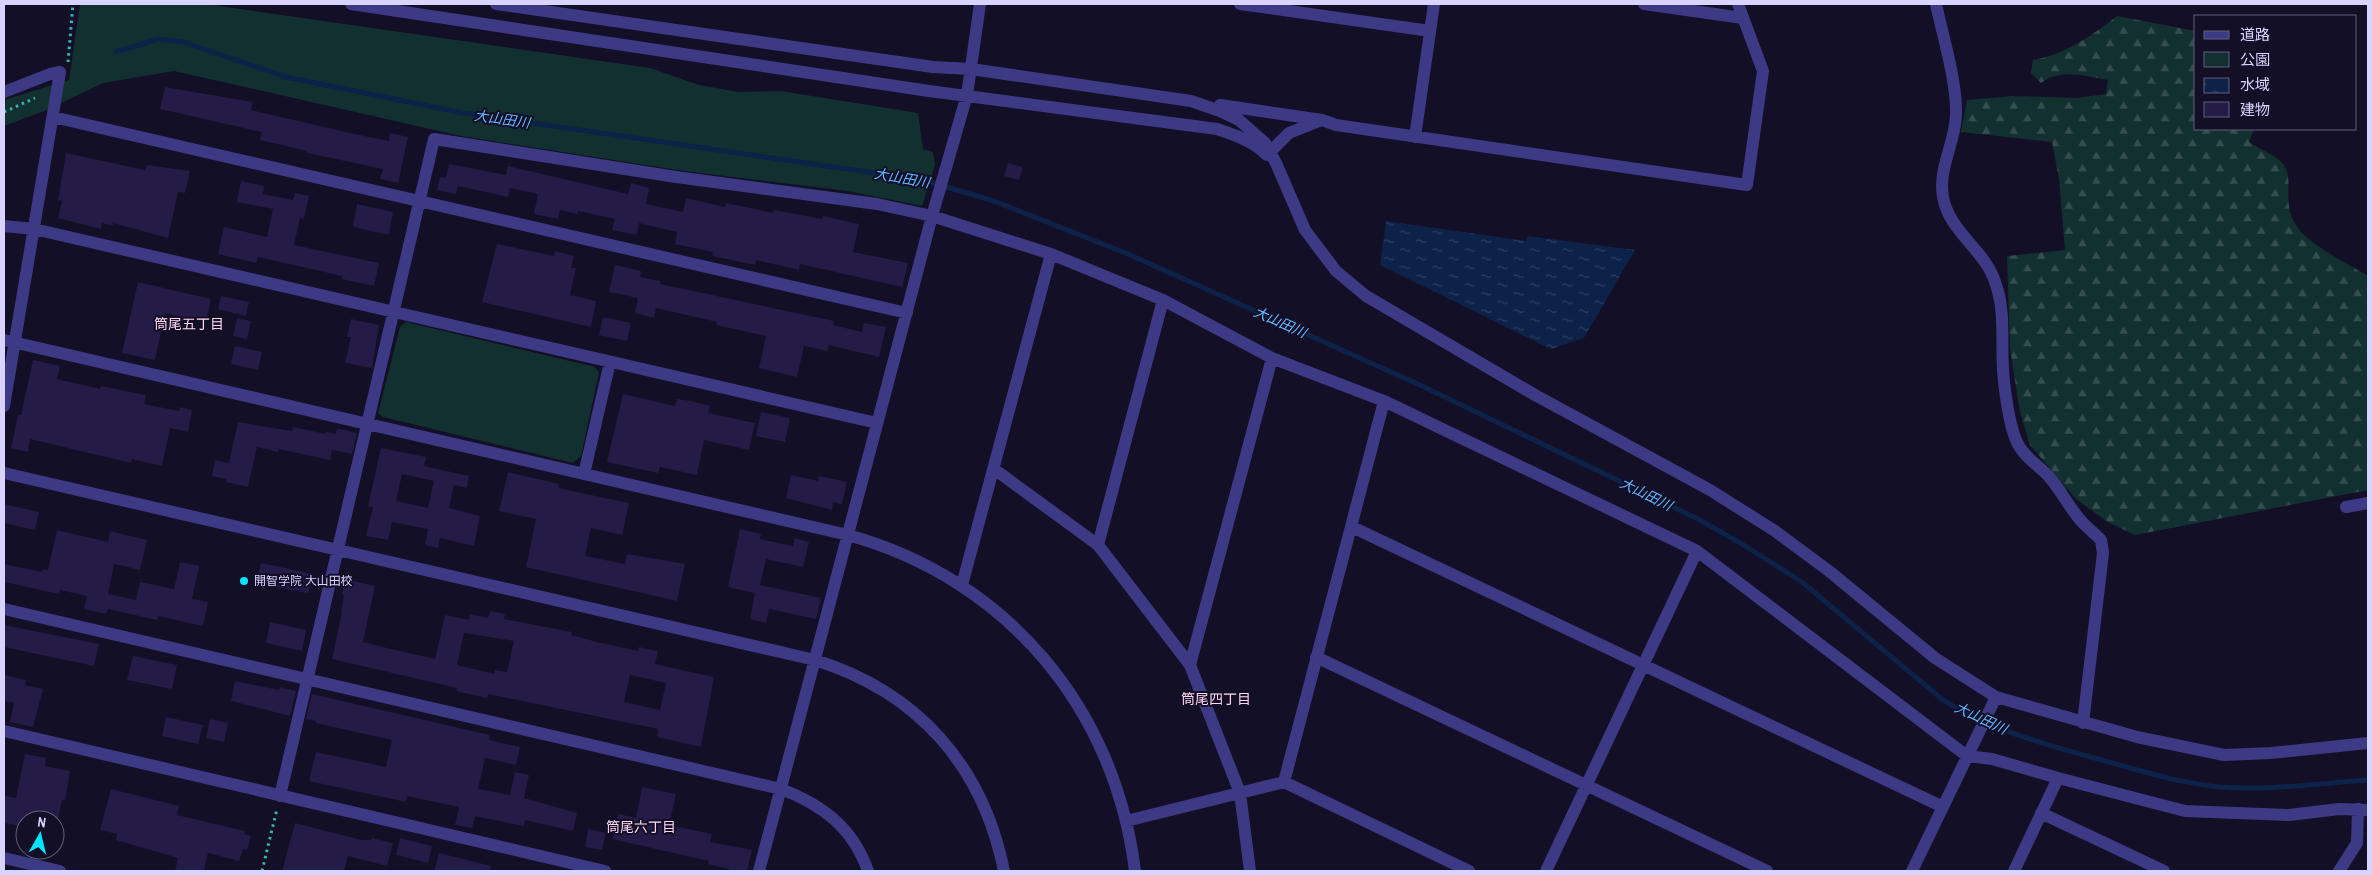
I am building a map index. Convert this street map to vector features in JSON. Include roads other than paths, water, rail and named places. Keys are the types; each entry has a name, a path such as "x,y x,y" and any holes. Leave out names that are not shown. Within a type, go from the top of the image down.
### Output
{"street":[{"path":"351,4 967,95 1217,129 1234,134 1258,146 1273,157"},
{"path":"496,4 933,67 971,69 1322,120 1336,126 1747,185 1763,71 1738,4"},
{"path":"759,871 932,216 967,95 980,4"},
{"path":"1240,4 1430,30"},
{"path":"1415,137 1434,4"},
{"path":"1644,4 1743,18"},
{"path":"1936,4 1954,91 1956,116 1952,141 1944,163 1941,182 1943,198 1948,213 1961,234 1994,278 2003,319 2003,371 2015,438 2020,449 2050,478 2082,522 2102,540 2103,553 2083,723"},
{"path":"4,92 60,72 34,229 10,341 4,406"},
{"path":"1191,101 1240,120 1265,143 1305,230 1336,272 1366,296 1534,395 1710,490 1775,531 1829,571 1935,658 1996,697 2083,723 2224,755 2271,753 2368,743"},
{"path":"53,118 421,200 907,313"},
{"path":"1273,157 1289,134 1322,120"},
{"path":"280,796 434,139 676,177 823,195 932,216 1051,254 1163,300 1272,358 1384,401 1697,551 1967,756 1992,759 2185,811 2289,815 2363,810 2357,844 2339,871"},
{"path":"4,226 34,229 877,423"},
{"path":"962,585 1051,254"},
{"path":"1098,545 1163,300"},
{"path":"10,341 848,535 912,557 962,585 995,611 1030,644 1076,701 1105,756 1126,821 1135,871"},
{"path":"1190,664 1272,358"},
{"path":"584,474 610,362"},
{"path":"1284,782 1384,401"},
{"path":"994,469 1098,545 1190,664 1240,794 1250,871"},
{"path":"4,473 815,660 842,668 889,694 914,712 948,744 961,762 984,804 995,831 1004,871"},
{"path":"2346,507 2368,503"},
{"path":"1352,527 1943,807"},
{"path":"1546,871 1697,551"},
{"path":"4,609 782,789 805,798 834,818 857,847 868,871"},
{"path":"1316,657 1766,871"},
{"path":"1912,871 1996,697"},
{"path":"4,731 605,871"},
{"path":"2014,871 2058,778"},
{"path":"1126,821 1284,782 1469,871"},
{"path":"2041,813 2164,871"},
{"path":"4,858 60,871"}],"water":[{"path":"1386,221 1526,241 1528,236 1635,250 1584,338 1551,349 1380,265"}],"waterway":[{"name":"大山田川","path":"116,52 158,39 183,42 286,77 463,113 923,180 994,201 1128,254 1420,385 1700,520 1802,582 1943,700 1979,720 2038,742 2159,776 2204,785 2257,788 2368,780"}],"place":[{"name":"開智学院 大山田校","path":"244,581"}],"district":[{"name":"筒尾五丁目","path":"189,324"},
{"name":"筒尾四丁目","path":"1216,699"},
{"name":"筒尾六丁目","path":"641,827"}]}
